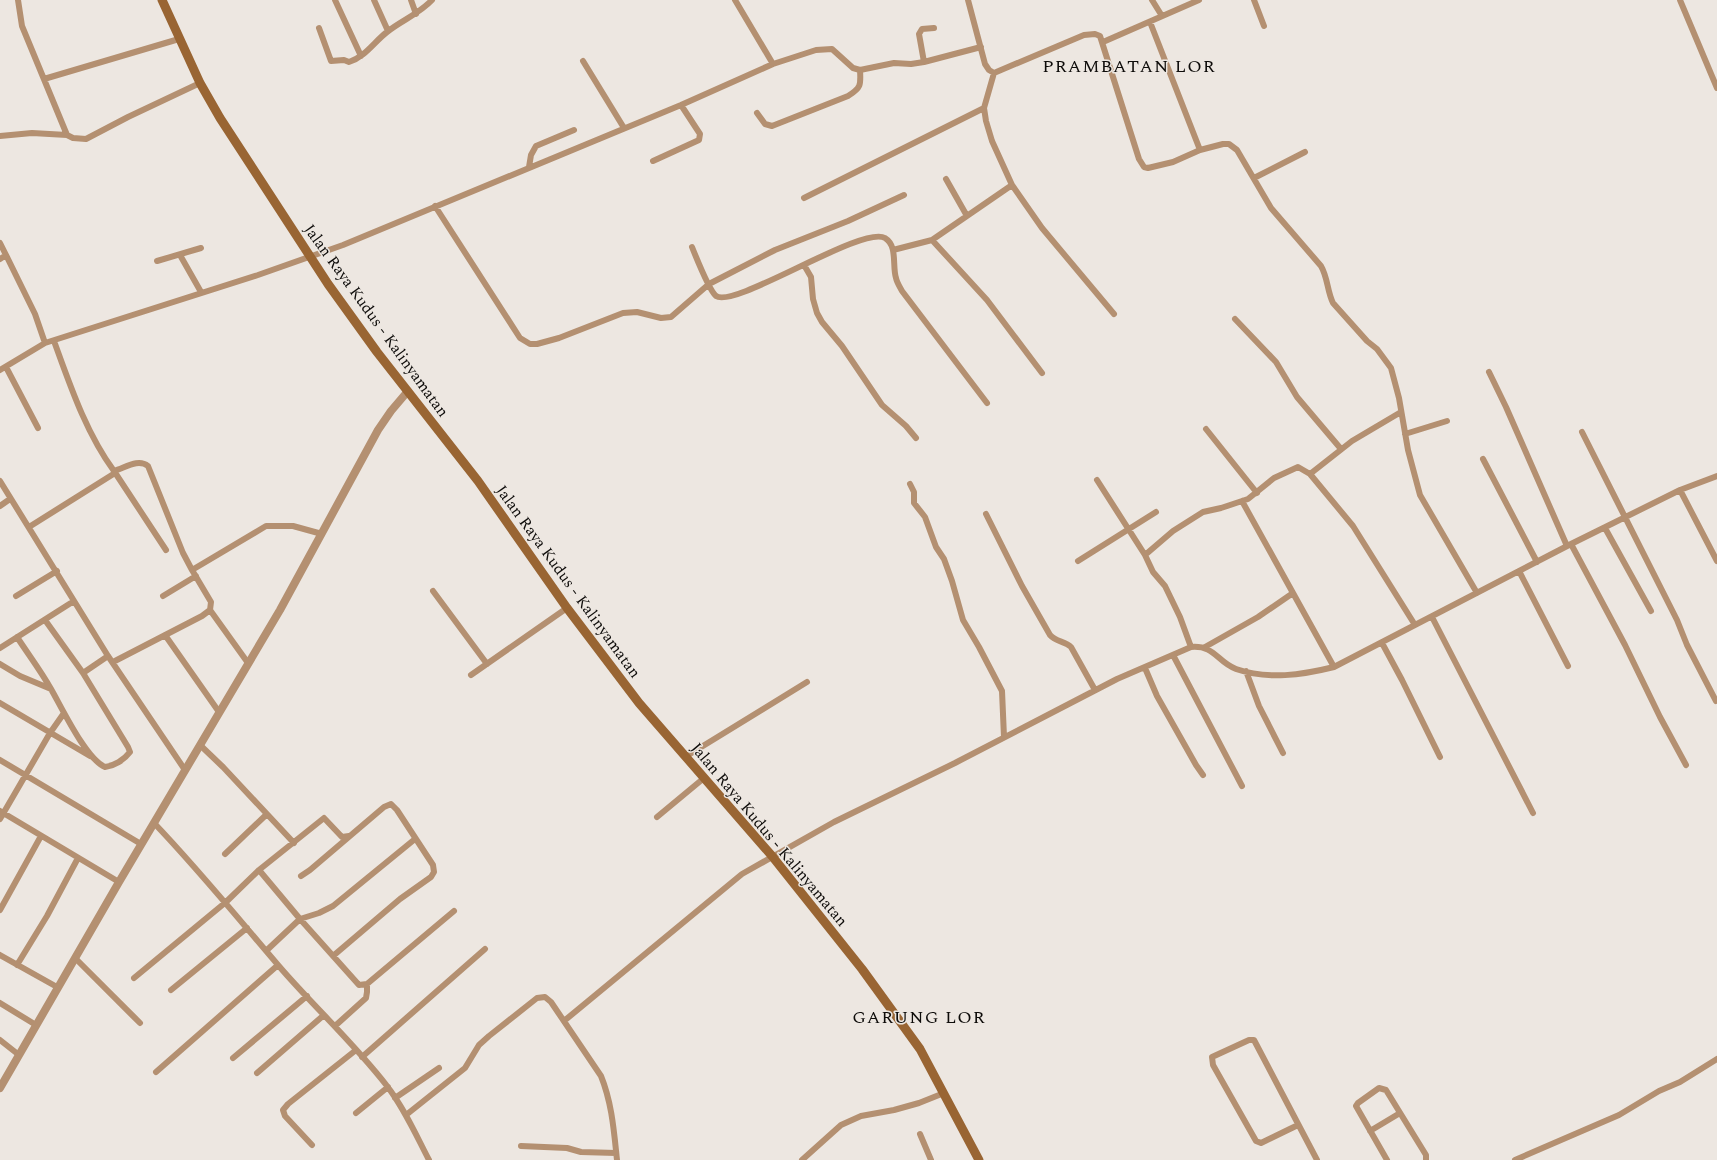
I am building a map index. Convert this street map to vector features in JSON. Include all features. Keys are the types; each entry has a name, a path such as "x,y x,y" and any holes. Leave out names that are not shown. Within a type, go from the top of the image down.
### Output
{"main road":[{"name":"Jalan Raya Kudus - Kalinyamatan","path":"162,0 200,83 236,145 309,256 354,320 478,481 567,608 639,703 772,856 862,969 911,1035 944,1093 979,1160"}],"street":[{"path":"18,0 22,26 67,135"},
{"path":"335,0 361,56"},
{"path":"374,0 388,31"},
{"path":"411,0 416,14"},
{"path":"319,28 332,61 344,60 349,62 361,56 388,31 425,8 432,0"},
{"path":"735,0 773,64"},
{"path":"968,0 985,64 989,70 994,73"},
{"path":"1152,0 1162,16"},
{"path":"1103,42 1150,22 1187,2 1199,0"},
{"path":"1254,0 1264,26"},
{"path":"1680,0 1717,88"},
{"path":"1150,22 1200,150"},
{"path":"924,62 919,34 922,29 934,28"},
{"path":"994,73 1091,33 1098,34 1103,42 1142,165 1148,168 1173,162 1200,150 1223,144 1233,146 1271,208 1321,266 1326,277 1329,295 1333,302 1367,341 1386,359 1395,378 1405,434 1420,495 1477,593"},
{"path":"44,79 179,38"},
{"path":"0,370 45,343 309,256 372,233 681,105 773,64 816,50 829,48 835,51 853,68 860,70 888,64 911,64 924,62 981,47"},
{"path":"582,61 624,128"},
{"path":"757,113 765,124 772,126 848,96 858,90 861,82 860,70"},
{"path":"994,73 984,108 988,131 1012,185 1042,228 1114,314"},
{"path":"0,136 32,133 67,135 73,138 86,139 128,117 200,83"},
{"path":"653,161 699,140 700,138 700,134 681,105"},
{"path":"804,198 984,108"},
{"path":"529,167 530,155 536,146 574,130"},
{"path":"1254,178 1305,152"},
{"path":"946,179 967,216"},
{"path":"893,250 932,240 1012,185"},
{"path":"435,206 520,338 530,344 537,344 559,338 623,314 636,312 661,318 671,317 709,284 775,250 848,221 904,196"},
{"path":"692,247 716,296 722,298 731,297 870,237 878,236 885,238 891,243 896,278 902,292 987,403"},
{"path":"932,240 987,300 1042,373"},
{"path":"0,243 35,314 45,343"},
{"path":"157,261 201,248"},
{"path":"0,259 6,255"},
{"path":"180,255 201,292"},
{"path":"804,266 811,277 813,299 817,313 822,322 842,346 882,405 906,426 916,438"},
{"path":"1235,319 1276,362 1297,397 1341,449"},
{"path":"54,341 84,418 107,461 166,550"},
{"path":"6,367 38,428"},
{"path":"1489,372 1569,545 1639,673 1660,717 1686,765"},
{"path":"0,1088 57,987 280,610 378,430 391,411 408,391"},
{"path":"1310,474 1341,449 1401,412"},
{"path":"1405,434 1447,421"},
{"path":"1206,429 1257,493"},
{"path":"1582,432 1624,519 1677,620 1687,646 1716,701"},
{"path":"1483,459 1537,562"},
{"path":"29,527 115,472 137,463 143,463 148,466 177,539 192,570 211,602 210,610 248,663"},
{"path":"1144,555 1173,531 1203,512 1242,501 1257,493 1274,478 1298,467 1310,474 1353,526 1415,625"},
{"path":"1205,647 1226,664 1246,671 1282,676 1316,672 1334,667 1569,545 1680,490 1717,476"},
{"path":"1097,480 1129,529 1153,572 1165,586 1180,617 1190,647"},
{"path":"0,481 57,571 108,656 114,662 185,770"},
{"path":"910,484 914,492 914,503 924,517 952,581 963,620 980,647 1002,691 1004,736"},
{"path":"1680,490 1717,561"},
{"path":"0,506 10,499"},
{"path":"1242,501 1334,667"},
{"path":"1078,561 1156,512"},
{"path":"986,514 1022,586 1050,635 1057,641 1065,643 1071,648 1095,690"},
{"path":"192,570 258,529 266,526 293,526 322,534"},
{"path":"1605,528 1650,611"},
{"path":"16,596 57,571"},
{"path":"1519,571 1568,666"},
{"path":"163,596 196,576"},
{"path":"433,591 487,664"},
{"path":"564,1021 742,874 772,856 834,822 955,763 1004,736 1095,690 1190,647 1205,647 1258,617 1293,593"},
{"path":"0,648 74,601"},
{"path":"471,675 528,637 567,608"},
{"path":"114,662 202,616 210,610"},
{"path":"1432,617 1533,813"},
{"path":"0,703 90,756 100,765 105,767 116,764 130,752 83,673 45,620"},
{"path":"165,635 219,712"},
{"path":"17,637 51,689 90,756"},
{"path":"1382,643 1440,757"},
{"path":"1173,655 1242,786"},
{"path":"83,673 108,656"},
{"path":"0,664 20,676 51,689"},
{"path":"1145,668 1157,696 1203,775"},
{"path":"1246,671 1259,706 1283,753"},
{"path":"685,757 807,682"},
{"path":"0,819 2,812 50,733 64,713"},
{"path":"200,745 228,772 294,843"},
{"path":"0,760 26,774 141,844"},
{"path":"657,817 704,778"},
{"path":"300,876 310,870 384,807 392,804 433,865 434,872 431,876 400,899 333,956"},
{"path":"2,812 119,882"},
{"path":"226,854 267,814"},
{"path":"134,978 226,902 259,870 324,818 342,837 349,836"},
{"path":"154,823 185,855 267,950 278,965 335,1026 388,1087 406,1116 429,1160"},
{"path":"0,910 41,836"},
{"path":"267,950 300,919 319,914 333,906 415,839"},
{"path":"17,965 47,916 78,858"},
{"path":"259,870 300,919 359,985 367,984 454,911"},
{"path":"171,990 247,928"},
{"path":"362,1057 485,949"},
{"path":"0,955 57,987"},
{"path":"75,958 140,1023"},
{"path":"156,1072 278,965"},
{"path":"335,1026 366,998 367,984"},
{"path":"233,1058 307,996"},
{"path":"406,1116 465,1068 479,1045 489,1036 541,996 548,999 595,1066 603,1081 613,1124 617,1160"},
{"path":"0,1003 36,1025"},
{"path":"257,1073 324,1015"},
{"path":"0,1040 19,1054"},
{"path":"1298,1124 1261,1143 1256,1142 1213,1065 1212,1057 1249,1040 1254,1040 1317,1160"},
{"path":"312,1145 285,1116 284,1110 288,1104 356,1050"},
{"path":"1515,1160 1619,1116 1659,1091 1680,1082 1717,1059"},
{"path":"395,1098 439,1068"},
{"path":"356,1113 388,1087"},
{"path":"1387,1160 1356,1106 1379,1088 1386,1090 1426,1155 1426,1160"},
{"path":"802,1160 841,1125 861,1116 907,1107 944,1093"},
{"path":"1370,1131 1400,1113"},
{"path":"920,1134 931,1160"},
{"path":"521,1146 567,1148 581,1152 616,1153"}],"district":[{"name":"PRAMBATAN LOR","path":"1129,66"},
{"name":"GARUNG LOR","path":"919,1017"}]}
